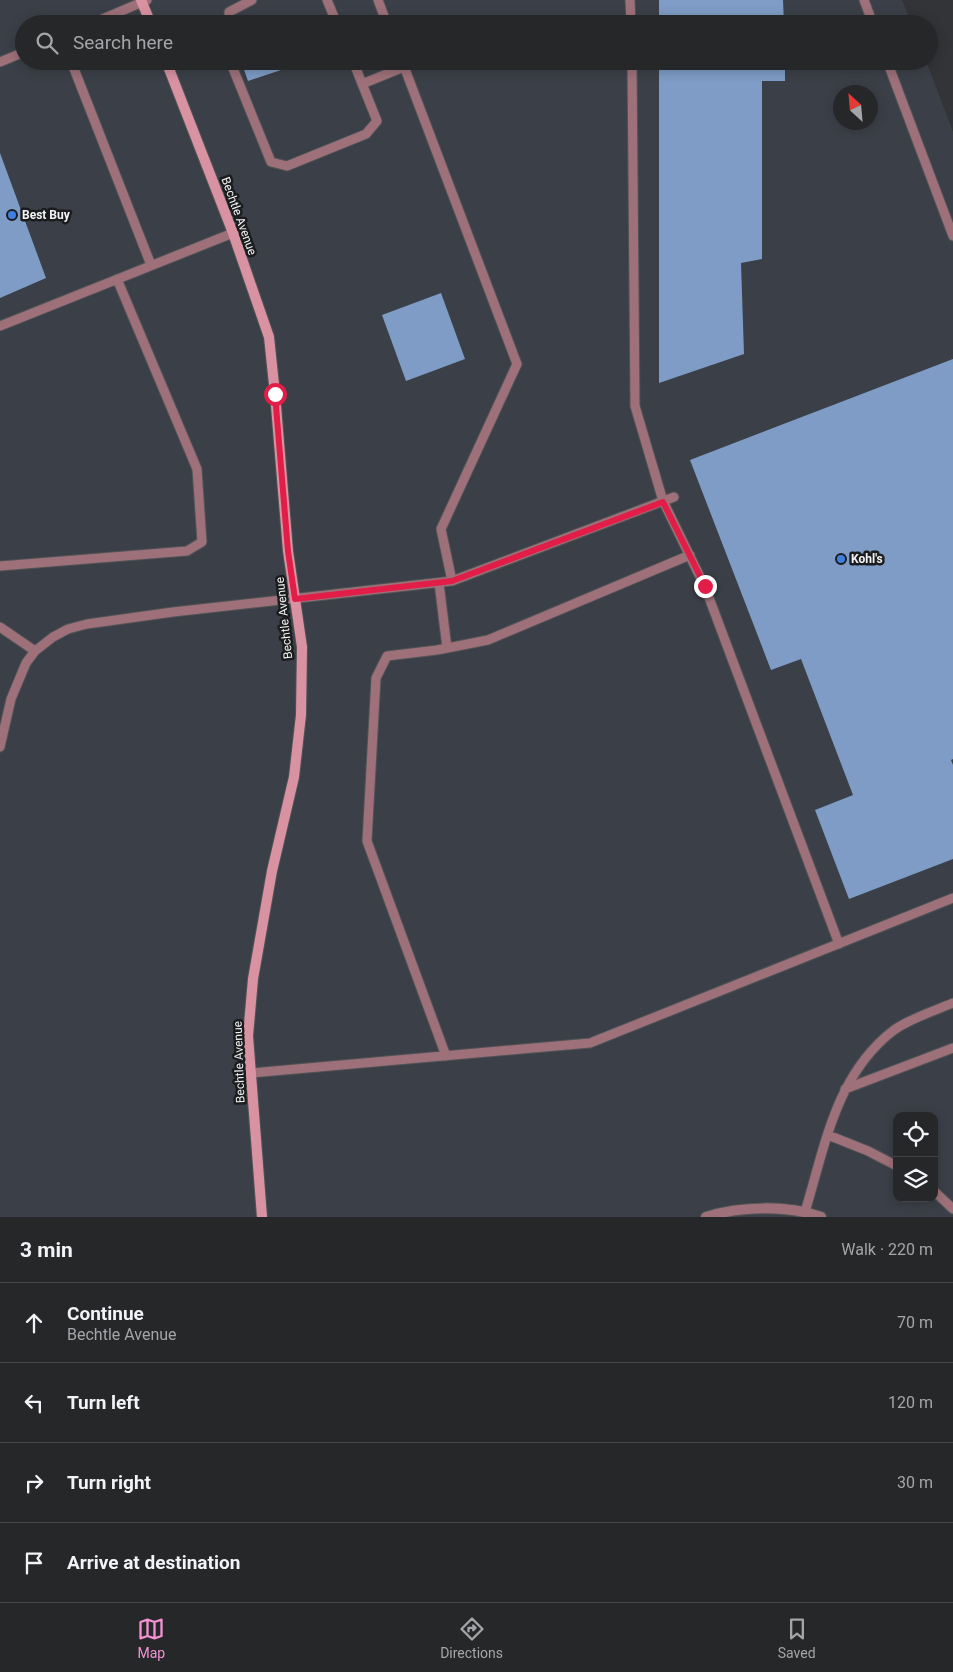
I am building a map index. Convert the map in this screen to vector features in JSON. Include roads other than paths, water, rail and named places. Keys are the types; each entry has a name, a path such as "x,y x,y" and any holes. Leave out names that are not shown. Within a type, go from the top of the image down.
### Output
{"street":[{"path":"144,1 148,15"},
{"name":"Bechtle Avenue","path":"170,70 233,232 269,337 288,551 302,647 300,715 294,777 272,871 253,980 248,1036 262,1217"},
{"path":"706,1217 743,1210 777,1209 805,1212 821,1217"}],"lane":[{"path":"229,15 229,12 252,0"},
{"path":"328,0 334,15"},
{"path":"378,0 384,15"},
{"path":"630,0 631,15"},
{"path":"864,0 870,15"},
{"path":"112,15 144,1"},
{"path":"0,62 15,56"},
{"path":"75,70 151,266"},
{"path":"234,70 271,162 287,166 366,134 377,121 356,70"},
{"path":"362,84 391,70"},
{"path":"405,70 517,364 440,529 452,581"},
{"path":"632,70 635,406 663,502 705,586 839,944"},
{"path":"890,70 953,236"},
{"path":"0,326 233,232"},
{"path":"0,566 187,550 202,542 197,469 117,279"},
{"path":"0,747 11,699 26,663 35,651 61,633 87,624 173,612 452,581 674,498"},
{"path":"446,1056 368,841 376,678 387,656 488,640 690,555"},
{"path":"439,583 447,648"},
{"path":"0,627 35,651"},
{"path":"251,1073 590,1043 953,898"},
{"path":"805,1212 836,1108 844,1089 859,1065 876,1046 896,1029 922,1015 953,1003"},
{"path":"844,1089 953,1048"},
{"path":"828,1135 868,1151 893,1164"},
{"path":"938,1195 953,1209"}],"place":[{"name":"Best Buy","path":"12,215"},
{"name":"Kohl's","path":"841,559"}]}
